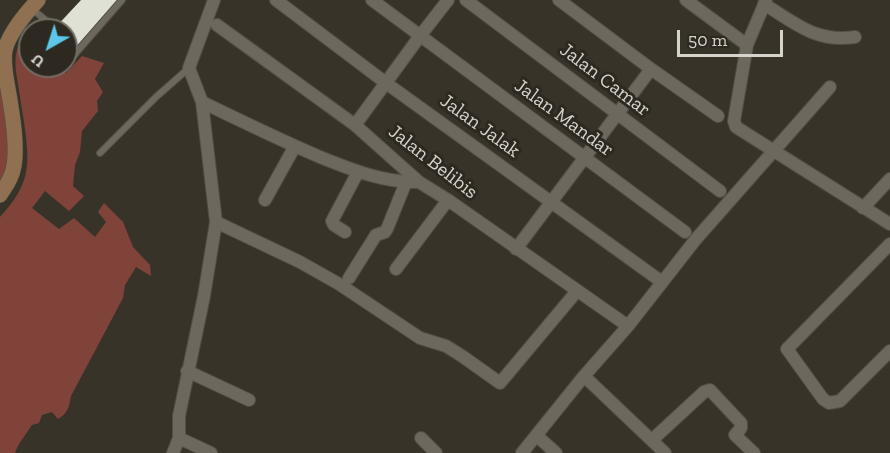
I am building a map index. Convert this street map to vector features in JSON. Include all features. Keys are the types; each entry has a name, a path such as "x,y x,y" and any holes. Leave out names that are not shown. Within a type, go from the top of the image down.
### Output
{"street":[{"path":"173,453 179,438 179,416 204,296 216,222 202,102 189,68 214,0"},
{"name":"Jalan Jalak","path":"276,0 662,282"},
{"name":"Jalan Mandar","path":"372,0 686,232"},
{"path":"355,125 448,0"},
{"name":"Jalan Camar","path":"466,0 720,191"},
{"path":"559,0 718,116"},
{"path":"686,0 747,45"},
{"path":"855,37 842,39 816,35 765,2 747,45 734,121 736,127 890,224"},
{"path":"0,195 13,171 16,152 4,60 5,50 15,29 34,4"},
{"name":"Jalan Belibis","path":"217,25 355,125 419,182 628,326"},
{"path":"516,249 651,69"},
{"path":"522,453 628,326 696,239 830,87"},
{"path":"202,102 295,146 358,172 406,182 419,182"},
{"path":"265,200 295,146"},
{"path":"345,232 332,221 358,172"},
{"path":"863,208 890,179"},
{"path":"349,278 376,236 387,229 406,182"},
{"path":"396,269 448,200"},
{"path":"216,222 300,262 339,284 420,338 446,346 500,383 577,291"},
{"path":"890,243 787,349 828,403 840,401 890,351"},
{"path":"187,371 249,400"},
{"path":"584,376 665,453"},
{"path":"652,440 704,392 710,390 741,423 741,428 735,435 754,453"},
{"path":"537,436 556,453"},
{"path":"179,438 211,453"},
{"path":"421,438 436,453"}],"lane":[{"path":"78,51 122,0"},
{"path":"34,4 45,18"},
{"path":"100,153 156,97 189,68"}],"shaded area":[{"path":"0,46 16,152 0,195"},
{"path":"18,49 18,78 78,78 78,60 82,56 104,63 95,79 103,92 97,101 98,111 82,131 80,152 75,165 73,186 84,196 69,211 45,191 32,208 59,229 74,218 95,237 106,222 98,212 104,203 123,222 133,247 150,265 151,276 136,267 125,285 123,298 71,396 66,412 58,419 52,412 42,415 39,423 32,425 15,453 0,453 0,217 23,184 27,162 26,137 16,68"}],"building":[{"path":"81,0 119,0 78,45 78,18 64,18"}]}
